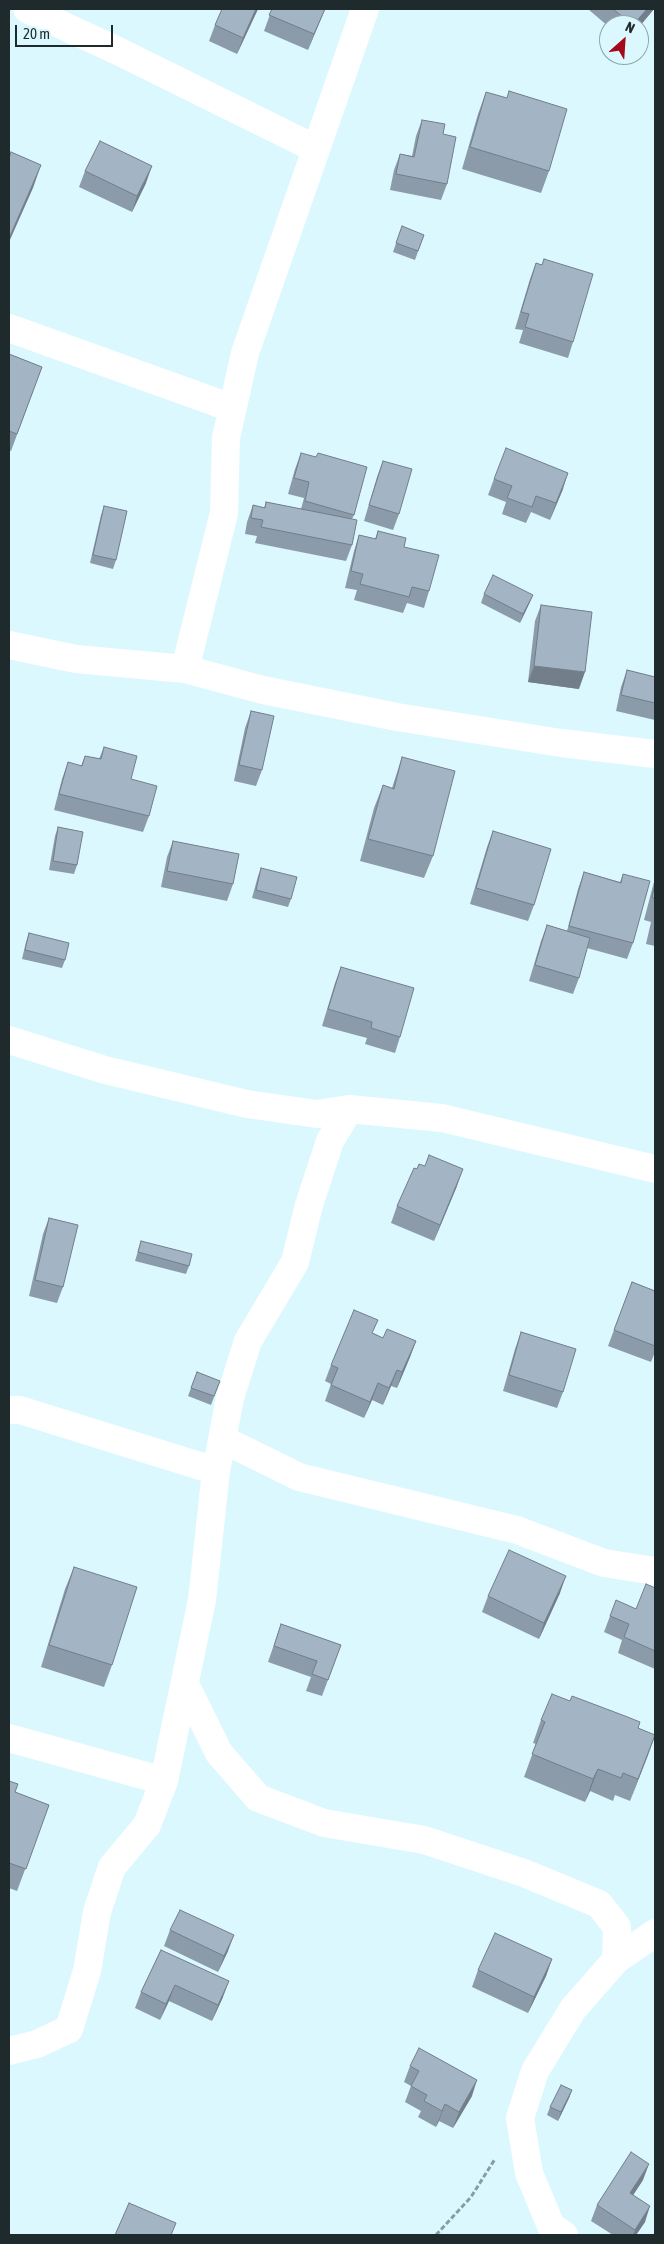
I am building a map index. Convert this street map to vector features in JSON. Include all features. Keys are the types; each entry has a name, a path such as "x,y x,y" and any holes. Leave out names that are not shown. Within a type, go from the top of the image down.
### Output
{"street":[{"path":"27,9 316,149"},
{"path":"185,669 224,513 226,438 245,353 365,9"},
{"path":"9,328 232,408"},
{"path":"9,645 76,659 185,669 263,690 397,717 561,743 655,754"},
{"path":"9,1040 105,1070 247,1104 318,1114 349,1109 442,1118 655,1169"},
{"path":"9,2051 37,2044 69,2028 87,1971 97,1912 112,1867 147,1825 164,1782 202,1600 216,1472 230,1398 248,1340 295,1262 309,1205 330,1141 349,1109"},
{"path":"9,1410 20,1410 216,1472"},
{"path":"222,1439 299,1477 517,1530 604,1563 655,1571"},
{"path":"185,1684 219,1753 258,1798 324,1824 424,1840 524,1873 599,1904 617,1927 616,1960"},
{"path":"9,1738 164,1782"},
{"path":"564,2235 551,2226 528,2173 520,2118 535,2071 573,2009 616,1960 655,1932"}],"path":[{"path":"436,2235 471,2197 495,2158"}],"building":[{"path":"222,9 256,9 243,38 215,25"},
{"path":"272,9 325,9 314,34 269,15"},
{"path":"613,9 647,9 642,15 620,15"},
{"path":"509,91 567,109 549,171 470,147 486,92 507,98"},
{"path":"422,120 445,124 443,134 456,137 447,184 396,174 400,154 414,157"},
{"path":"100,141 152,166 137,196 85,171"},
{"path":"11,152 41,165 9,236 9,158"},
{"path":"402,226 424,235 418,251 396,243"},
{"path":"544,259 593,274 573,342 525,327 529,314 521,312 536,263 542,265"},
{"path":"9,354 42,367 17,434 9,431"},
{"path":"506,448 568,473 556,503 536,496 532,507 507,498 512,486 494,479"},
{"path":"301,453 316,457 318,453 367,467 354,515 305,501 309,482 294,478"},
{"path":"383,461 412,469 399,514 369,505"},
{"path":"266,502 357,520 352,545 261,527 263,520 251,518 253,505 265,508"},
{"path":"104,506 127,511 116,560 93,555"},
{"path":"378,531 406,538 404,547 439,555 429,591 412,587 409,597 360,584 363,574 351,571 359,535 376,539"},
{"path":"493,575 533,595 523,614 484,594"},
{"path":"541,605 592,612 585,672 534,666"},
{"path":"627,670 655,677 655,703 621,695"},
{"path":"251,711 274,716 262,770 239,765"},
{"path":"104,747 137,756 131,779 157,786 149,816 59,794 68,762 82,766 85,756 101,759"},
{"path":"402,757 455,771 433,856 368,839 383,785 394,789"},
{"path":"58,827 83,832 77,865 53,861"},
{"path":"493,831 551,849 534,905 476,888"},
{"path":"173,841 239,854 233,884 167,871"},
{"path":"261,868 297,877 291,899 256,890"},
{"path":"584,872 621,883 623,874 650,881 633,943 569,926"},
{"path":"655,885 655,899 652,897"},
{"path":"547,925 590,938 579,978 535,965"},
{"path":"29,933 69,943 65,960 25,950"},
{"path":"341,967 414,988 400,1037 371,1028 372,1022 328,1009"},
{"path":"429,1155 463,1169 440,1225 397,1206 414,1168 417,1169 419,1164 425,1166"},
{"path":"49,1218 78,1225 63,1287 35,1280"},
{"path":"141,1241 192,1254 189,1266 138,1252"},
{"path":"632,1282 655,1291 655,1346 614,1330"},
{"path":"354,1310 378,1320 372,1333 383,1338 387,1329 416,1341 402,1372 397,1370 389,1388 378,1383 370,1402 331,1385 338,1368 331,1365"},
{"path":"521,1332 576,1349 563,1392 509,1375"},
{"path":"197,1372 220,1381 214,1396 191,1388"},
{"path":"509,1550 566,1576 544,1623 488,1596"},
{"path":"74,1567 137,1587 112,1665 49,1645"},
{"path":"646,1584 655,1588 655,1651 624,1637 629,1624 610,1616 616,1600 636,1609"},
{"path":"281,1624 341,1645 328,1680 312,1674 317,1661 274,1646"},
{"path":"552,1694 570,1701 572,1696 625,1716 640,1722 638,1728 655,1735 638,1779 623,1773 621,1778 598,1769 593,1779 532,1754 545,1722 541,1720"},
{"path":"9,1781 18,1784 15,1792 49,1805 26,1869 9,1863"},
{"path":"180,1910 234,1935 224,1956 170,1930"},
{"path":"495,1933 552,1959 534,1997 478,1970"},
{"path":"161,1950 229,1981 218,2005 175,1985 166,2004 141,1992"},
{"path":"419,2048 477,2080 459,2112 445,2104 442,2111 424,2101 427,2095 411,2086 419,2071 410,2066"},
{"path":"561,2085 572,2090 561,2112 550,2107"},
{"path":"631,2152 649,2164 630,2193 650,2206 635,2230 597,2205"},
{"path":"129,2203 176,2223 171,2235 115,2235"}]}
